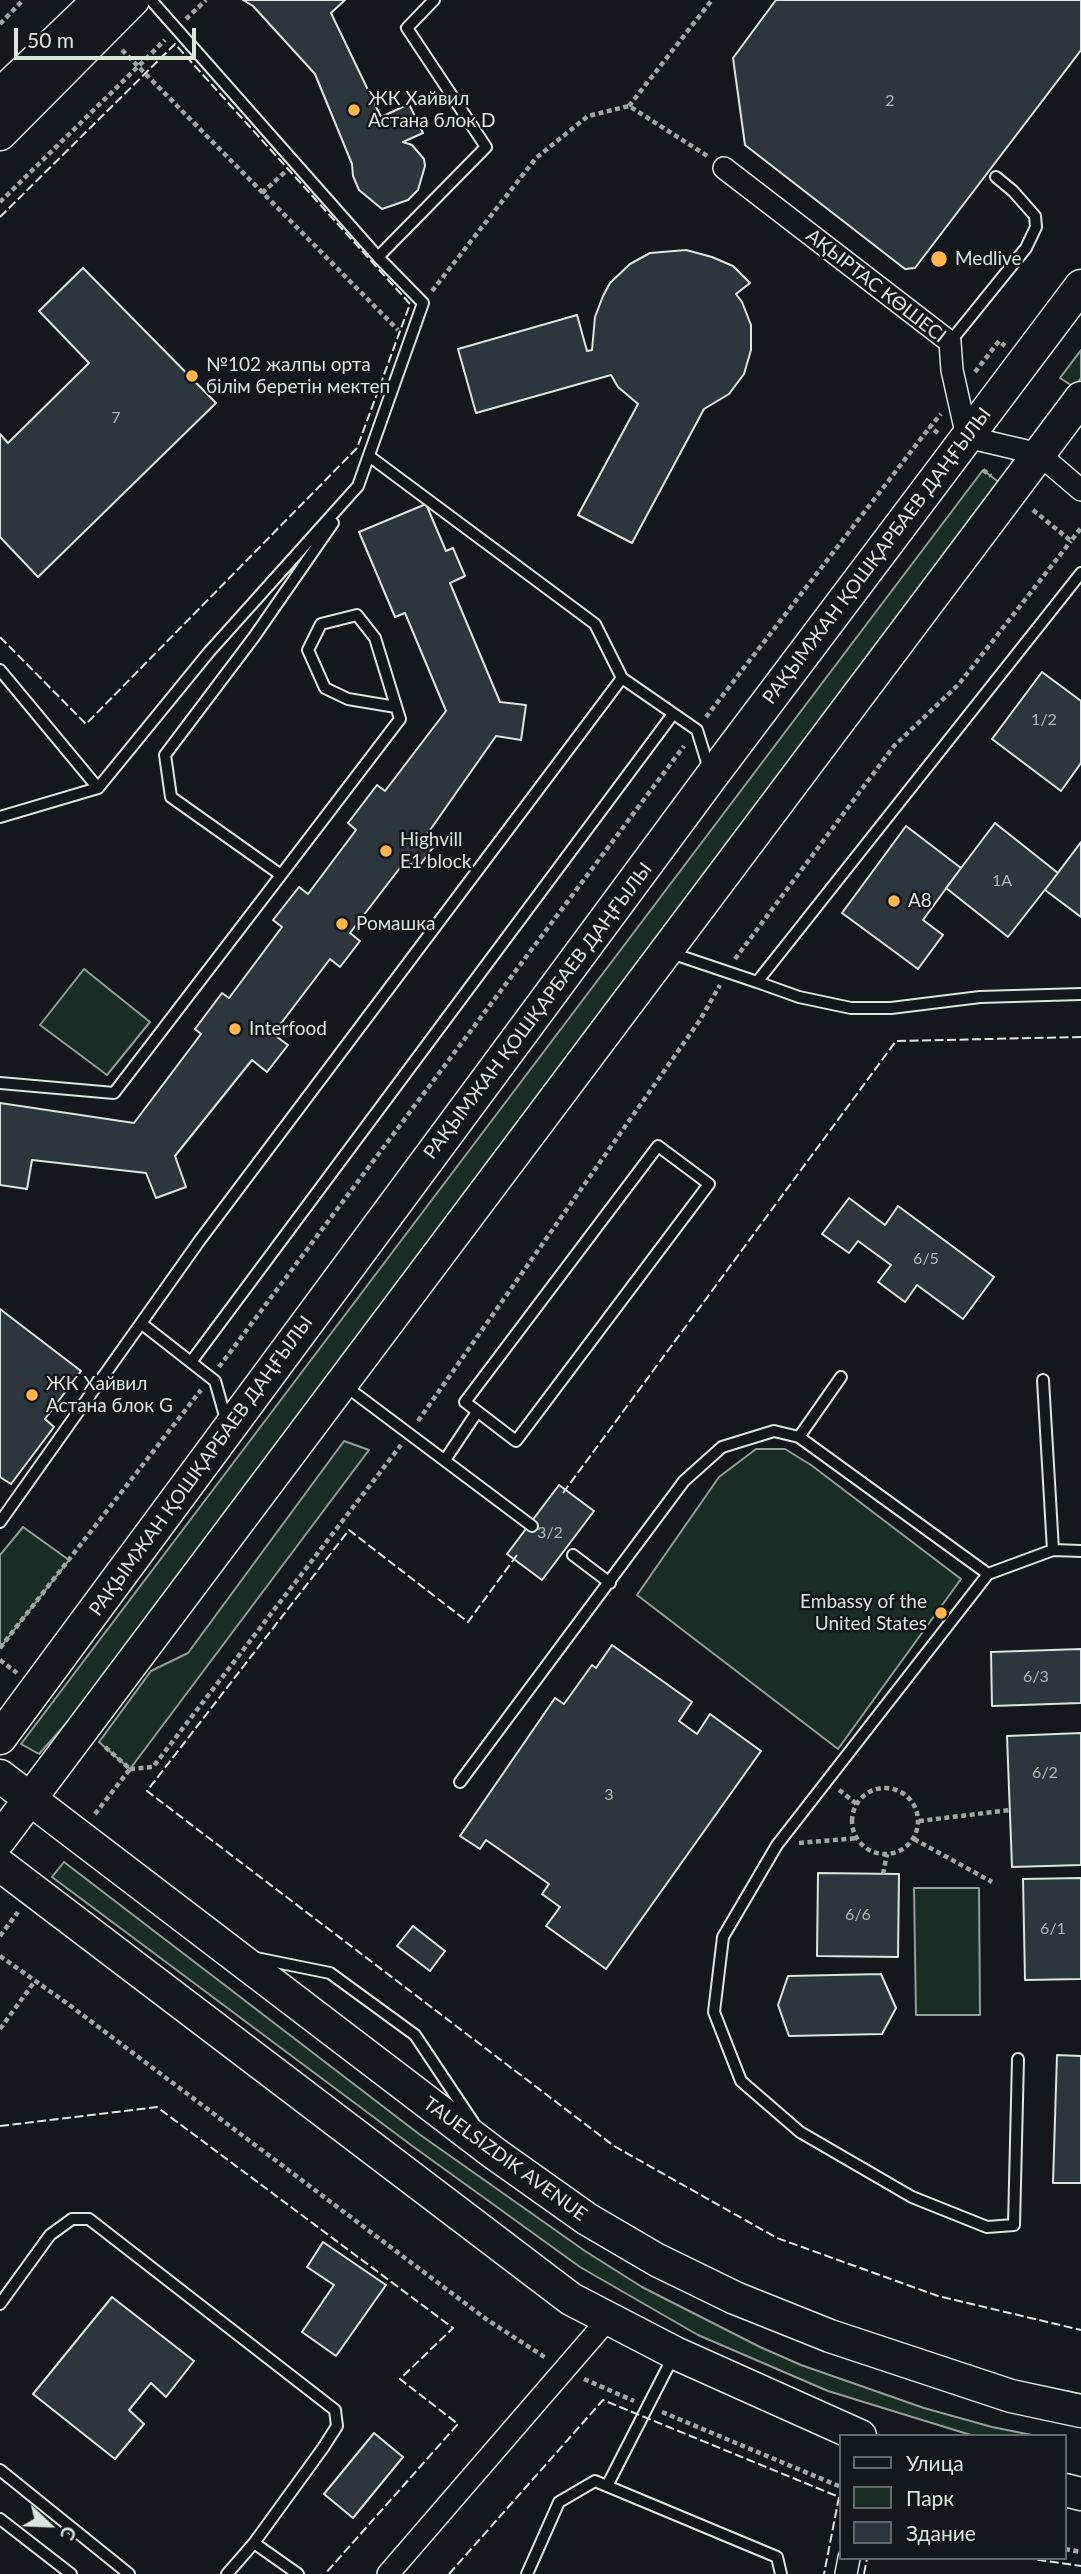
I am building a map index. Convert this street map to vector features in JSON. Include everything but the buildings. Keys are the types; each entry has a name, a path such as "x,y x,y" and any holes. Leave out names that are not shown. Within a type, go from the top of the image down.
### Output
{"main road":[{"path":"0,95 99,0"},
{"path":"0,134 133,0"},
{"name":"РАҚЫМЖАН ҚОШҚАРБАЕВ ДАҢҒЫЛЫ","path":"0,1738 711,776 1081,286"},
{"path":"0,1839 1081,398"},
{"name":"TAUELSIZDIK AVENUE","path":"0,1776 494,2153 587,2220 657,2260 735,2298 830,2336 1011,2396 1081,2411"},
{"path":"0,1865 571,2299 675,2353 856,2434"}],"street":[{"name":"АҚЫРТАС КӨШЕСІ","path":"724,168 950,342 952,370 967,437"},
{"path":"967,437 1039,454 1081,490"},
{"path":"388,2574 609,2318"}],"lane":[{"path":"151,0 178,27 378,257 423,303 358,486 254,637 165,755 171,797 281,875"},
{"path":"378,257 486,147 407,28 434,0"},
{"path":"950,342 1026,248 1036,227 1034,216 1013,191 996,177"},
{"path":"369,456 595,624 622,678 696,730 711,776"},
{"path":"0,817 98,788 209,652 358,486"},
{"path":"757,982 1081,573"},
{"path":"0,1083 114,1093 400,719 375,638 357,615 321,624 308,650 325,688 348,699 396,707"},
{"path":"0,670 98,788"},
{"path":"0,1522 200,1240 622,678"},
{"path":"191,1362 673,714"},
{"path":"666,951 799,997 851,1008 891,1009 979,997 1081,994"},
{"path":"658,1146 709,1184 516,1441 477,1412 465,1402 658,1146"},
{"path":"142,1324 215,1381 229,1428"},
{"path":"799,1437 841,1377"},
{"path":"1043,1380 1053,1550"},
{"path":"342,1383 532,1526"},
{"path":"444,1460 477,1412"},
{"path":"460,1782 684,1481 722,1447 774,1431 799,1437 988,1574"},
{"path":"1018,2059 1014,2225 987,2227 912,2197 800,2132 741,2081 713,2012 723,1937 777,1845 988,1574 1053,1550 1081,1551"},
{"path":"573,1555 610,1583"},
{"path":"233,1954 330,1973 415,2035 494,2153"},
{"path":"0,2304 50,2235 72,2219 89,2219 335,2410 337,2426 254,2543 227,2574"},
{"path":"0,2283 10,2291"},
{"path":"607,2486 675,2353"},
{"path":"0,2470 129,2574"},
{"path":"527,2574 559,2502 595,2481 777,2557 781,2574"},
{"path":"0,2519 71,2574"},
{"path":"254,2543 298,2574"}],"path":[{"path":"0,24 23,0"},
{"path":"0,202 206,0"},
{"path":"423,303 536,158 588,116 629,106 712,0"},
{"path":"102,31 408,341"},
{"path":"629,106 724,168"},
{"path":"262,193 296,162"},
{"path":"0,1648 211,1377 696,730 930,427"},
{"path":"1033,510 1071,541"},
{"path":"99,1742 131,1769 153,1767 410,1434 692,1031 739,952 894,746 959,684 1081,528"},
{"path":"0,1660 24,1678"},
{"path":"92,1817 131,1769"},
{"path":"880,1788 899,1790 914,1802 919,1821 914,1839 900,1852 881,1855 864,1847 853,1831 853,1812 863,1796 880,1788"},
{"path":"919,1821 1010,1810"},
{"path":"777,1845 858,1838"},
{"path":"914,1839 992,1882"},
{"path":"883,1874 887,1854"},
{"path":"0,1936 18,1912"},
{"path":"0,1956 486,2319 564,2370 839,2486"},
{"path":"0,2029 35,1981"}],"green space":[{"path":"1081,350 1081,378 1074,387 1060,378"},
{"path":"983,470 1000,483 71,1718 39,1754 21,1744"},
{"path":"84,969 150,1022 107,1075 40,1025"},
{"path":"344,1441 369,1450 130,1769 99,1742 151,1671 188,1653"},
{"path":"756,1449 785,1449 811,1465 961,1579 838,1749 637,1595 719,1477"},
{"path":"23,1527 69,1560 0,1648 0,1555"},
{"path":"64,1862 419,2134 585,2251 642,2287 801,2365 924,2408 1027,2434 968,2434 828,2391 698,2335 580,2267 411,2145 52,1877"},
{"path":"914,1888 979,1888 980,2015 916,2015"}],"fence":[{"path":"0,217 175,44 410,304 357,448 86,724 0,637"},
{"path":"563,1493 896,1041 1081,1037"},
{"path":"517,1555 468,1622 349,1530 147,1791 614,2146 777,2238 938,2296 1081,2330"},
{"path":"0,2126 157,2107 453,2328 400,2379 458,2424 325,2574"},
{"path":"449,2574 603,2400 839,2497 824,2574"},
{"path":"864,2574 867,2560"},
{"path":"1039,2560 1081,2566"}],"place":[{"name":"ЖК Хайвил Астана блок D","path":"354,110"},
{"name":"Medlive","path":"939,259"},
{"name":"№102 жалпы орта білім беретін мектеп","path":"192,376"},
{"name":"Highvill E1 block","path":"386,851"},
{"name":"А8","path":"894,901"},
{"name":"Ромашка","path":"342,924"},
{"name":"Interfood","path":"235,1029"},
{"name":"ЖК Хайвил Астана блок G","path":"32,1395"},
{"name":"Embassy of the United States","path":"941,1613"}]}
